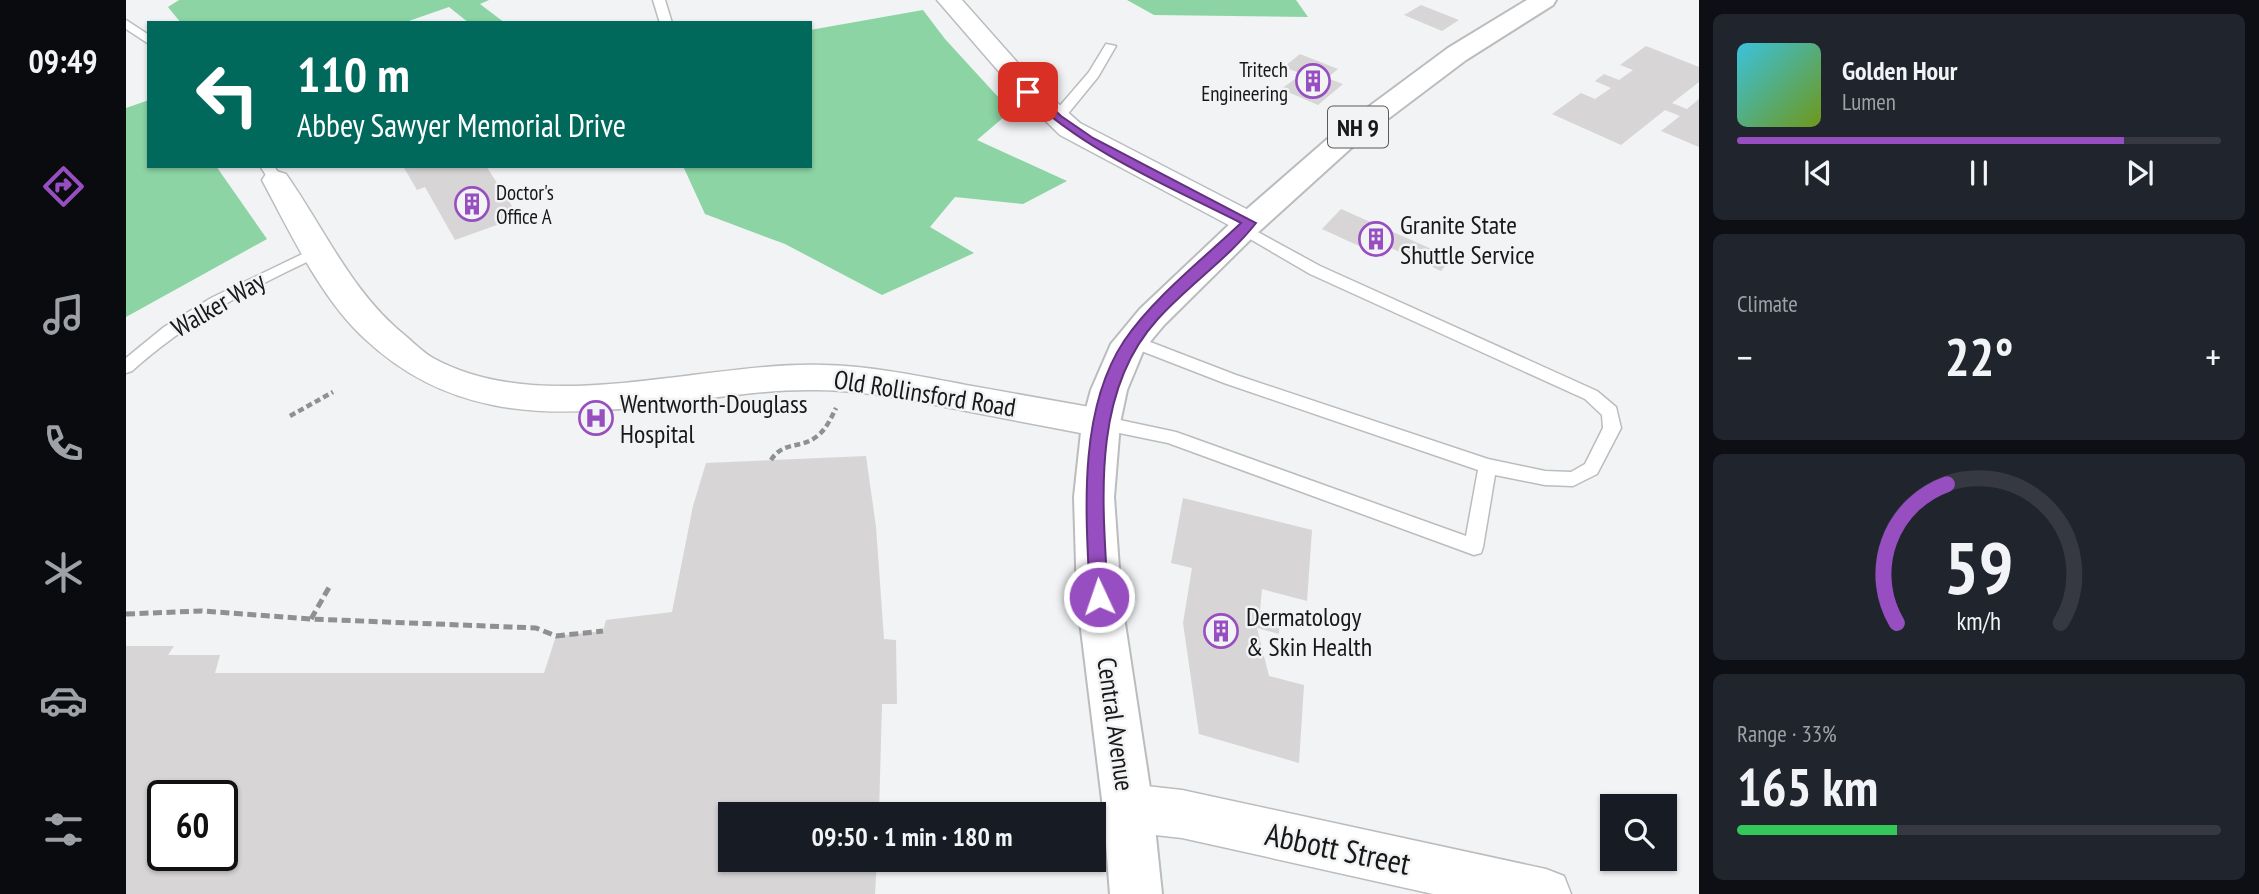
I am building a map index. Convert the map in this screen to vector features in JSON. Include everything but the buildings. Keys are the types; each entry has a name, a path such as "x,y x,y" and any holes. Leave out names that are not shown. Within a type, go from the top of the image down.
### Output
{"main road":[{"name":"Central Avenue","path":"1136,894 1128,808 1099,597 1094,496 1101,423 1109,390 1132,341 1152,317 1246,226 1350,134 1397,98 1457,54 1544,0"}],"street":[{"path":"949,0 1028,92 1057,118 1106,150 1246,226"},
{"name":"Old Rollinsford Road","path":"271,173 317,252 358,309 396,349 420,367 451,381 525,397 580,399 781,377 861,380 918,388 1101,423"},
{"name":"Abbott Street","path":"1128,808 1182,814 1546,894"}],"lane":[{"path":"659,0 665,21"},
{"path":"126,23 147,39"},
{"path":"1057,118 1094,74 1110,46"},
{"path":"1132,341 1230,379 1488,466 1545,478 1573,479 1591,469 1612,428 1610,412 1591,395 1315,270 1246,226"},
{"name":"Walker Way","path":"126,367 168,331 223,296 317,252"},
{"path":"1101,423 1170,437 1474,547 1488,466"}],"path":[{"path":"290,416 333,392"},
{"path":"771,460 776,450 782,447 814,439 825,428 838,404"},
{"path":"311,619 331,584"},
{"path":"126,614 202,611 311,619 536,628 556,636 603,631"}],"green space":[{"path":"179,0 489,0 480,4 502,21 466,21 449,7 409,21 179,21 168,7"},
{"path":"1127,0 1296,0 1308,17 1154,15"},
{"path":"923,10 945,39 1011,111 977,140 1067,181 1023,204 955,197 930,227 974,253 882,295 785,244 705,214 684,168 812,168 812,30"},
{"path":"147,101 147,168 217,168 267,239 126,317 126,108"}],"place":[{"name":"Tritech Engineering","path":"1313,81"},
{"name":"Doctor's Office A","path":"472,204"},
{"name":"Granite State Shuttle Service","path":"1376,239"},
{"name":"Wentworth-Douglass Hospital","path":"596,418"},
{"name":"Dermatology & Skin Health","path":"1221,631"}],"route":[{"path":"1028,92 1070,129 1089,141 1249,223 1152,317 1129,344 1109,390 1101,423 1094,496 1099,597"}]}
